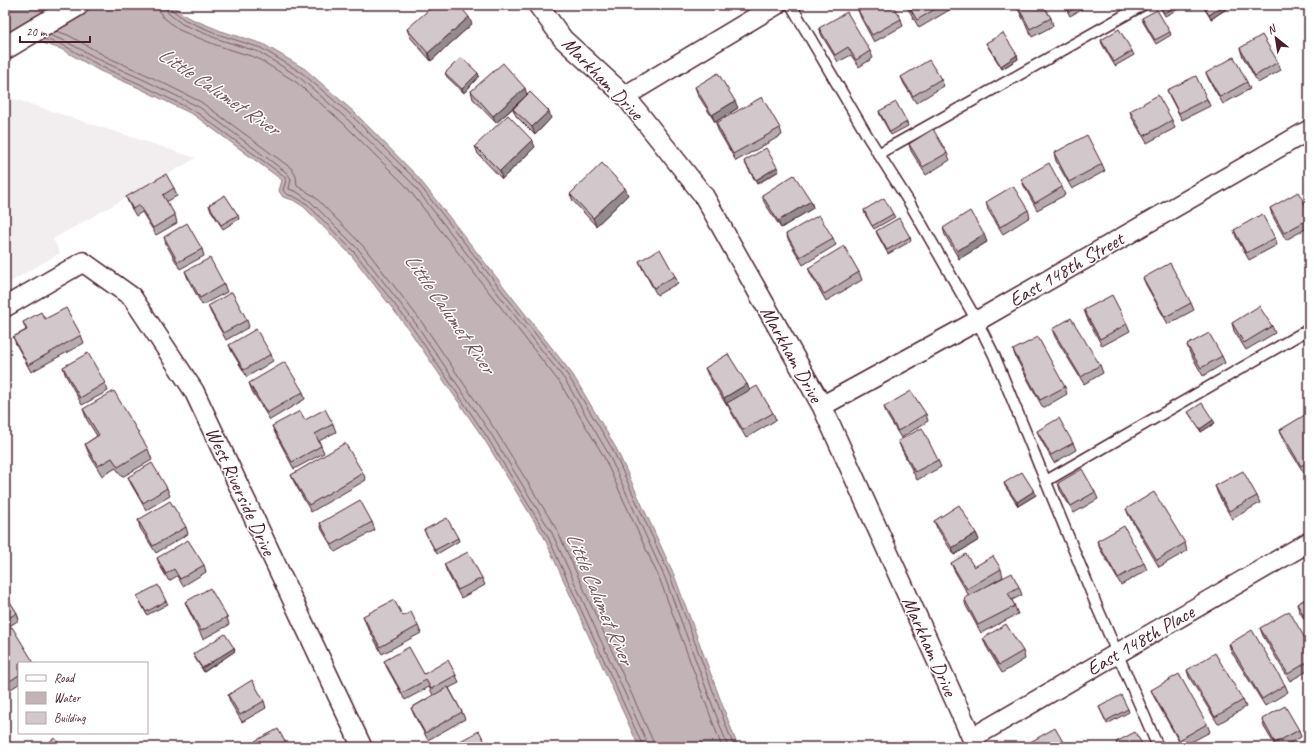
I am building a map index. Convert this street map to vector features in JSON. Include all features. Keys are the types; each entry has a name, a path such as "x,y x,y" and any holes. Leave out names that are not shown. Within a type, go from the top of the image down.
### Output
{"main road":[{"path":"5,48 77,5"}],"street":[{"name":"Markham Drive","path":"538,5 563,39 625,96 704,196 822,406 974,742"},
{"path":"625,96 776,5"},
{"name":"East 148th Street","path":"822,406 977,320 1309,130"},
{"name":"West Riverside Drive","path":"5,307 83,262 132,297 194,391 362,747"},
{"name":"East 148th Place","path":"974,742 1117,654 1309,542"}],"lane":[{"path":"791,5 878,154 909,202 977,320 997,362 1117,654 1158,747"},
{"path":"878,154 1143,5"},
{"path":"1046,481 1309,329"}],"shaded area":[{"path":"5,96 196,158 53,239 60,253 5,285"}],"water":[{"name":"Little Calumet River","path":"5,5 172,5 187,17 221,31 263,44 305,69 354,112 417,176 573,375 616,448 674,575 738,747 639,747 544,537 484,439 409,330 352,256 304,207 293,200 283,197 279,191 282,180 194,115 100,71 61,49 5,31"}],"building":[{"path":"434,5 459,5 469,17 428,53 407,29"},
{"path":"868,5 893,5 901,19 872,35 858,10"},
{"path":"908,5 942,5 917,20"},
{"path":"1017,5 1043,5 1051,18 1030,29"},
{"path":"1065,5 1081,5 1069,12"},
{"path":"1159,5 1178,5 1164,13"},
{"path":"1203,5 1225,5 1209,15"},
{"path":"1157,10 1170,32 1155,40 1142,18"},
{"path":"847,12 870,51 856,60 848,47 835,55 819,28"},
{"path":"1119,29 1132,51 1114,62 1101,40"},
{"path":"1003,33 1017,55 1001,66 986,43"},
{"path":"1262,35 1278,62 1255,76 1240,48"},
{"path":"461,57 478,73 462,89 445,73"},
{"path":"1234,57 1247,82 1220,97 1206,73"},
{"path":"929,60 941,79 913,96 901,77"},
{"path":"503,63 525,88 493,116 471,91"},
{"path":"718,73 735,101 712,115 695,87"},
{"path":"1196,76 1207,99 1179,113 1167,90"},
{"path":"530,92 549,111 532,127 513,109"},
{"path":"1158,95 1172,120 1144,136 1130,111"},
{"path":"762,97 780,128 733,154 716,123"},
{"path":"896,102 907,122 890,132 879,111"},
{"path":"508,115 532,140 500,171 475,146"},
{"path":"933,129 947,153 923,167 909,144"},
{"path":"1087,135 1102,164 1069,182 1054,153"},
{"path":"766,148 777,167 756,180 744,161"},
{"path":"602,163 625,188 593,218 570,194"},
{"path":"1049,163 1062,187 1035,203 1021,179"},
{"path":"166,174 174,188 163,195 175,215 153,228 139,205 133,209 126,197"},
{"path":"794,175 811,201 778,221 762,195"},
{"path":"1013,186 1028,210 1000,227 986,202"},
{"path":"1298,192 1309,211 1309,219 1284,233 1270,208"},
{"path":"225,195 238,215 221,225 209,205"},
{"path":"884,198 893,214 872,226 864,210"},
{"path":"970,211 984,234 957,251 943,228"},
{"path":"1262,214 1275,238 1246,253 1234,230"},
{"path":"819,215 833,238 800,257 786,234"},
{"path":"899,218 910,237 887,250 876,231"},
{"path":"187,223 202,249 178,262 164,237"},
{"path":"844,246 859,272 824,294 808,268"},
{"path":"660,249 675,276 654,288 639,261"},
{"path":"210,258 224,284 200,298 185,271"},
{"path":"1170,263 1191,303 1165,317 1143,278"},
{"path":"232,292 247,320 223,333 208,306"},
{"path":"1112,295 1127,324 1100,339 1084,310"},
{"path":"1259,306 1272,326 1244,343 1232,323"},
{"path":"66,308 81,335 28,365 13,337 27,330 23,322 41,312 45,319"},
{"path":"1071,318 1100,365 1081,377 1052,329"},
{"path":"256,329 271,354 244,370 229,345"},
{"path":"1209,333 1222,356 1201,368 1187,345"},
{"path":"1038,337 1065,387 1040,400 1013,350"},
{"path":"88,353 105,383 80,398 63,367"},
{"path":"728,354 747,384 724,398 705,368"},
{"path":"285,362 303,392 267,413 249,383"},
{"path":"757,386 773,413 743,430 727,403"},
{"path":"114,391 148,449 118,467 112,458 98,466 85,444 99,435 83,409"},
{"path":"911,391 926,414 898,431 884,407"},
{"path":"1202,403 1213,420 1200,429 1188,412"},
{"path":"325,409 333,424 315,434 321,446 292,462 272,426 300,411 305,420"},
{"path":"1308,413 1309,461 1301,466 1280,430"},
{"path":"1059,418 1073,443 1051,455 1037,431"},
{"path":"922,428 938,460 915,472 898,441"},
{"path":"345,443 363,473 309,505 291,475"},
{"path":"152,463 167,488 143,503 128,477"},
{"path":"1082,469 1095,492 1071,506 1058,483"},
{"path":"1243,471 1257,496 1229,511 1215,486"},
{"path":"1022,472 1034,491 1017,502 1004,483"},
{"path":"1154,492 1185,543 1157,560 1126,509"},
{"path":"360,500 372,522 332,545 320,523"},
{"path":"170,501 186,527 153,546 138,520"},
{"path":"959,505 976,533 952,548 934,521"},
{"path":"447,518 458,538 435,550 424,530"},
{"path":"1124,526 1144,563 1118,578 1097,541"},
{"path":"188,540 204,565 180,579 174,569 166,574 157,558"},
{"path":"468,552 482,578 458,590 444,564"},
{"path":"966,554 974,567 993,556 1001,569 967,589 951,563"},
{"path":"1012,573 1019,587 1008,593 1015,606 978,625 964,598"},
{"path":"158,585 166,601 146,612 137,596"},
{"path":"210,588 227,617 201,631 185,602"},
{"path":"5,594 17,613 5,620"},
{"path":"1309,597 1309,624 1297,604"},
{"path":"394,600 403,616 411,612 418,626 380,647 363,616"},
{"path":"1289,611 1309,645 1309,661 1288,674 1260,628"},
{"path":"1006,624 1023,651 999,665 983,638"},
{"path":"12,627 33,662 18,662 18,676 7,683 5,680 5,631"},
{"path":"1252,630 1285,685 1262,699 1229,644"},
{"path":"225,634 234,648 202,668 193,654"},
{"path":"409,647 424,674 448,660 456,675 431,689 426,680 402,693 384,661"},
{"path":"1215,653 1243,700 1215,717 1187,670"},
{"path":"1179,674 1207,724 1179,740 1151,690"},
{"path":"252,680 264,701 240,715 228,695"},
{"path":"448,687 462,712 425,733 411,708"},
{"path":"1121,695 1128,709 1106,721 1099,707"},
{"path":"1285,706 1299,730 1275,743 1262,719"},
{"path":"1055,728 1066,747 1026,747 1025,745"},
{"path":"278,729 288,747 258,747 255,741"},
{"path":"479,731 488,747 449,747"},
{"path":"1135,732 1144,747 1118,747 1116,742"},
{"path":"55,738 62,747 41,747"}]}
